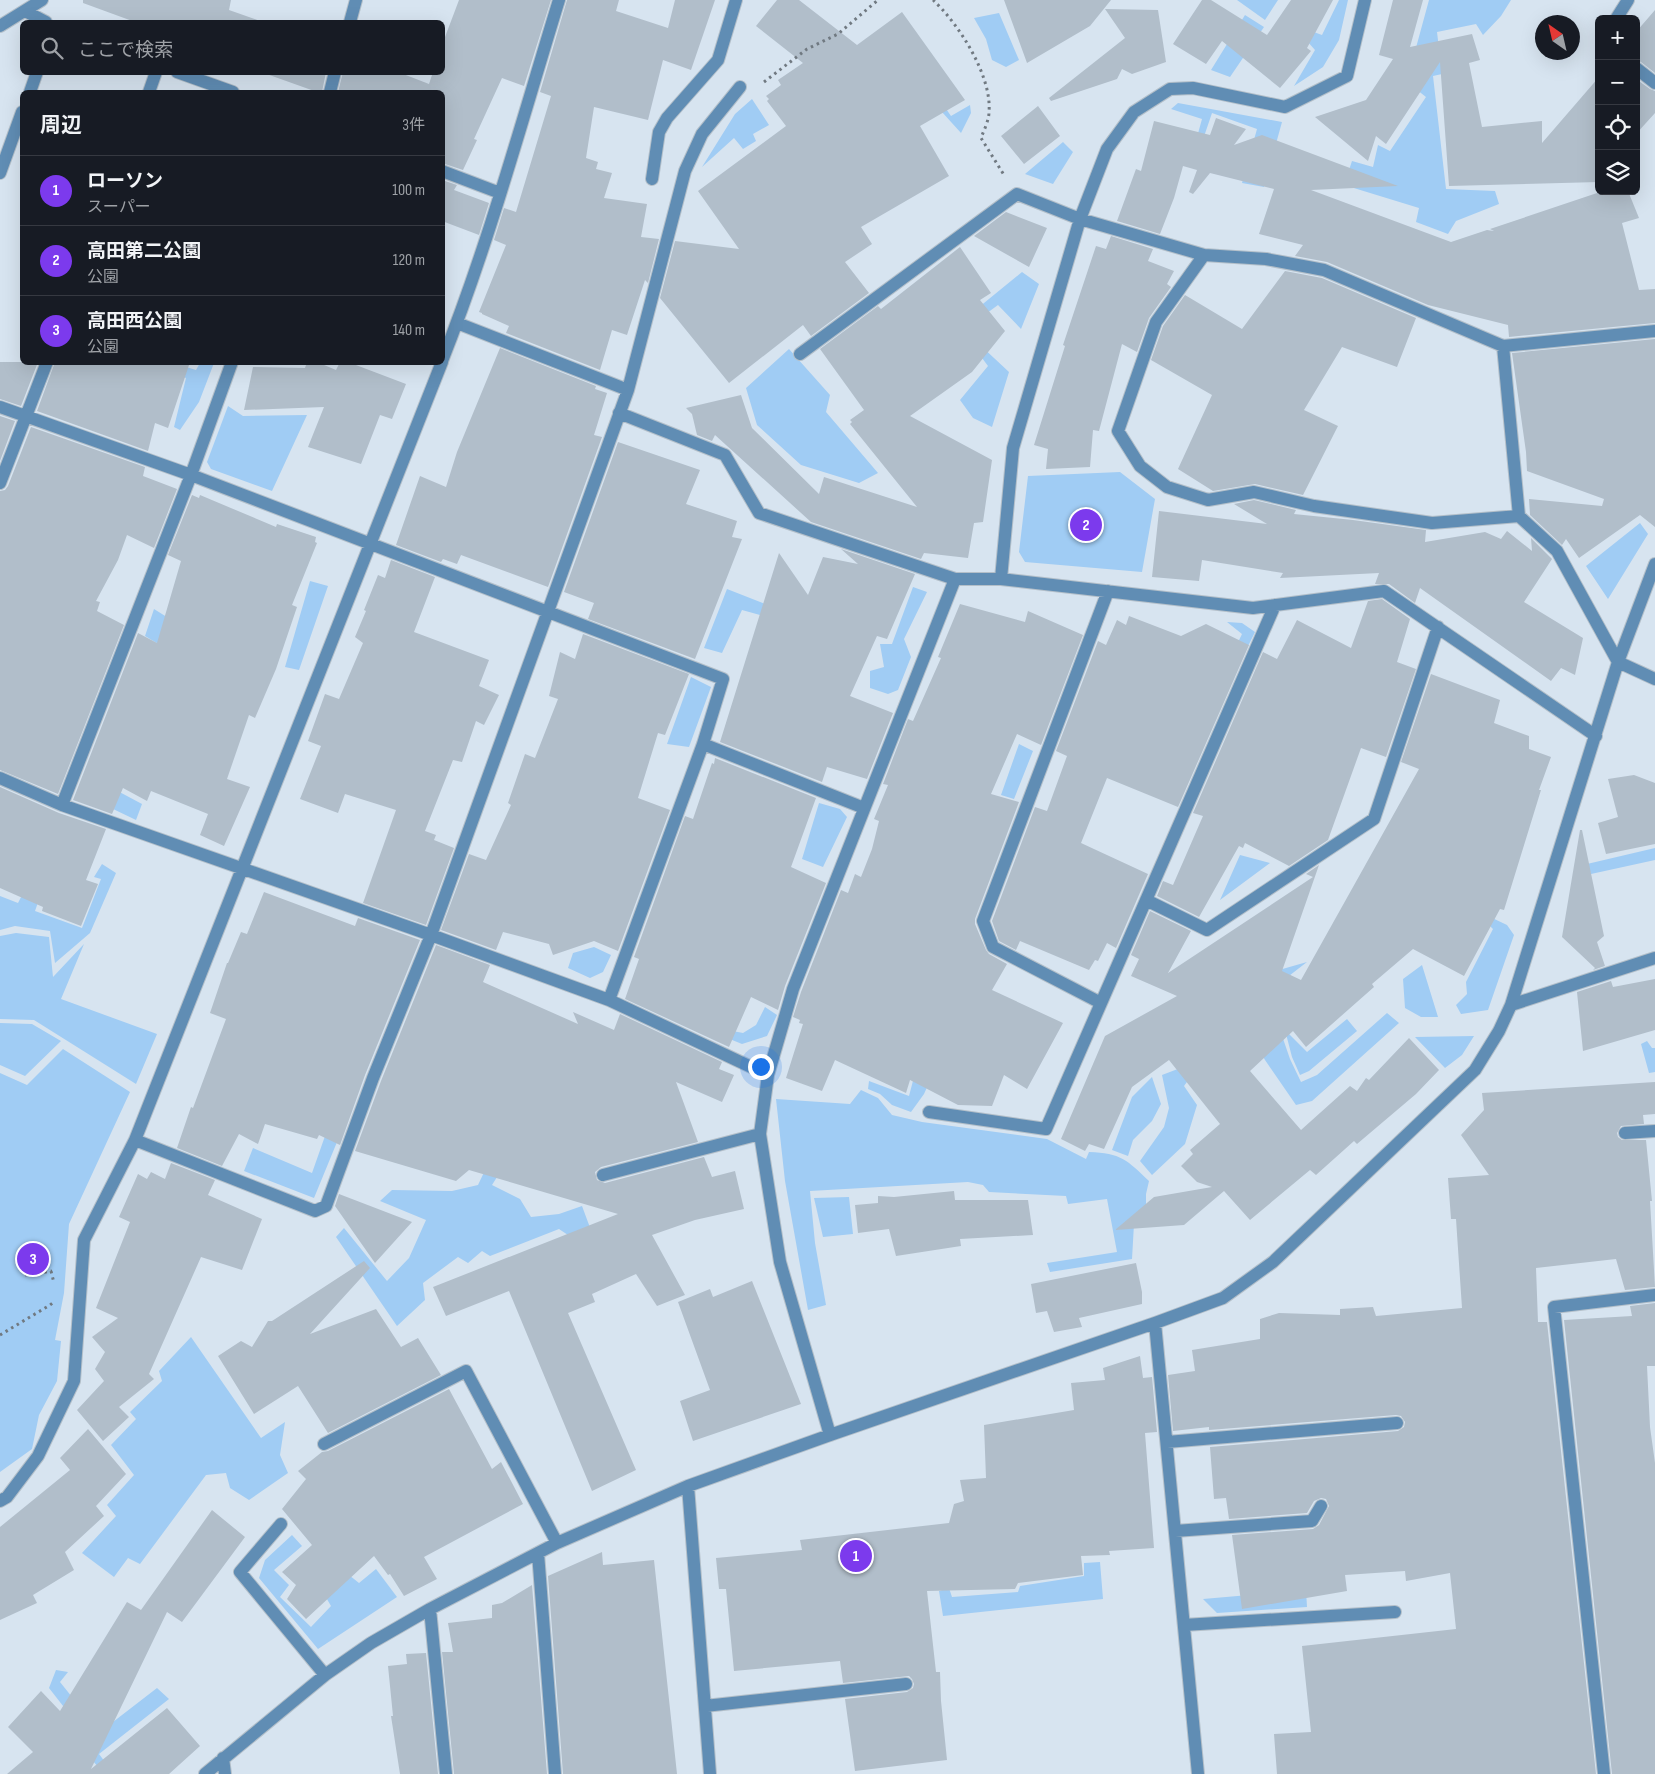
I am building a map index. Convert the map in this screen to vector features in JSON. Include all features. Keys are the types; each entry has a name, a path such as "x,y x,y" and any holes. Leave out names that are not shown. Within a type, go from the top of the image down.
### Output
{"street":[{"path":"0,26 42,0"},
{"path":"351,20 356,0"},
{"path":"445,354 500,193 559,0"},
{"path":"652,179 659,132 667,118 718,60 736,0"},
{"path":"1001,579 1013,448 1080,219 1107,149 1134,112 1170,89 1193,88 1285,107 1347,76 1365,0"},
{"path":"1619,15 1628,0"},
{"path":"25,11 42,20"},
{"path":"1640,71 1655,82"},
{"path":"31,90 36,75"},
{"path":"150,90 155,75"},
{"path":"185,75 227,90"},
{"path":"330,90 334,75"},
{"path":"135,1140 315,1211 326,1206 373,1078 432,935 628,390 685,171 702,134 740,87"},
{"path":"0,173 20,118"},
{"path":"445,172 500,193"},
{"path":"800,354 1017,194 1080,219 1204,254 1266,259 1324,270 1503,346 1655,331"},
{"path":"1204,254 1156,322 1118,431 1140,466 1167,487 1208,500 1254,492 1314,506 1432,523 1519,516"},
{"path":"457,323 628,390"},
{"path":"1503,346 1519,516 1557,551 1618,662 1655,679"},
{"path":"0,483 46,365"},
{"path":"62,805 191,475 231,365"},
{"path":"0,1501 7,1496 38,1456 74,1381 84,1240 135,1140 441,365"},
{"path":"0,407 191,475 548,610 723,679 703,744 609,1000"},
{"path":"619,413 725,455 759,513 955,579 1001,579 1253,608 1384,591 1596,736"},
{"path":"205,1774 325,1675 371,1643 430,1609 557,1543 688,1486 830,1435 1155,1324 1222,1298 1273,1262 1475,1070 1499,1031 1511,1005 1618,662 1655,564"},
{"path":"830,1435 780,1262 760,1134 768,1074 793,989 955,579"},
{"path":"1101,1003 993,947 982,921 1108,591"},
{"path":"929,1112 1046,1129 1275,605"},
{"path":"1146,900 1207,930 1374,819 1438,627"},
{"path":"703,744 864,808"},
{"path":"0,778 62,805 432,935 609,1000 768,1074"},
{"path":"1511,1005 1655,958"},
{"path":"1625,1133 1655,1131"},
{"path":"603,1175 760,1134"},
{"path":"1604,1774 1554,1307 1655,1295"},
{"path":"1155,1324 1198,1774"},
{"path":"324,1444 466,1371 557,1543"},
{"path":"1167,1442 1397,1423"},
{"path":"688,1486 710,1774"},
{"path":"1175,1531 1312,1521 1322,1506"},
{"path":"281,1524 240,1572 325,1675"},
{"path":"538,1553 554,1774"},
{"path":"430,1609 446,1774"},
{"path":"1184,1625 1395,1612"},
{"path":"705,1706 906,1684"},
{"path":"223,1758 225,1774"}],"path":[{"path":"740,87 760,85 806,49 838,34 878,0"},
{"path":"933,0 956,26 974,56 987,86 990,113 981,138 998,168 1017,194"},
{"path":"25,1275 82,1267"},
{"path":"0,1335 50,1305"}],"shaded area":[{"path":"1237,0 1278,0 1265,20"},
{"path":"1339,0 1348,0 1339,40 1323,67 1294,86 1315,50 1307,41 1311,31 1322,35"},
{"path":"1429,0 1511,0 1501,16 1483,35 1476,24 1437,32 1442,74 1433,76 1446,189 1495,191 1499,204 1456,221 1448,234 1416,222 1419,208 1344,185 1352,161 1373,167 1378,145 1390,151 1426,97 1397,74 1411,66"},
{"path":"999,13 1019,60 1006,67 992,60 986,39 974,18"},
{"path":"1245,15 1264,27 1230,77 1211,70"},
{"path":"928,83 951,116 970,105 971,113 961,133 942,112"},
{"path":"752,99 769,125 753,134 756,141 743,149 734,138 702,167 735,114"},
{"path":"1178,103 1282,122 1264,187 1242,183 1257,129 1212,113 1194,166 1189,166 1202,119 1171,109"},
{"path":"1063,142 1073,152 1053,184 1025,174"},
{"path":"1022,272 1039,284 1021,329 998,305 968,327 979,344 1009,372 992,427 973,418 960,400 988,366 953,319 973,312"},
{"path":"789,349 830,395 826,412 878,473 859,483 801,465 757,425 746,388"},
{"path":"149,365 180,365 196,370 199,365 213,365 199,402 180,430 174,427 186,378"},
{"path":"228,406 243,416 307,415 272,491 211,469 207,462"},
{"path":"1120,472 1155,499 1142,572 1025,562 1019,552 1028,476"},
{"path":"1640,523 1648,534 1608,599 1586,566"},
{"path":"310,581 328,586 299,670 285,667"},
{"path":"913,587 927,592 904,639 911,657 898,690 888,694 870,688 870,671 884,667 880,644 892,644"},
{"path":"727,589 765,604 760,615 742,610 722,653 704,648"},
{"path":"154,609 178,624 170,651 145,636"},
{"path":"1227,622 1242,623 1255,632 1219,705 1208,705 1242,634"},
{"path":"691,677 711,687 689,747 667,744"},
{"path":"1019,744 1033,751 1014,799 1001,795"},
{"path":"112,788 142,804 136,820 86,796"},
{"path":"819,803 840,809 847,817 823,867 802,859"},
{"path":"49,842 58,845 35,911 82,928 101,879 94,877 102,864 116,873 90,933 55,963 50,931 15,926 0,930 0,896 18,903"},
{"path":"1655,848 1655,860 1591,874 1587,864"},
{"path":"1240,855 1270,863 1220,900"},
{"path":"1488,916 1507,925 1514,935 1488,1010 1461,1014 1456,1005 1467,994 1466,982 1493,929 1484,920"},
{"path":"16,933 49,937 53,977 84,944 61,999 157,1034 136,1084 34,1020 0,1019 0,936"},
{"path":"594,947 611,955 603,972 590,978 568,968 573,953"},
{"path":"1307,962 1285,979 1279,1027 1290,1059 1301,1082 1317,1075 1387,1013 1399,1023 1312,1101 1296,1105 1265,1060 1239,1015 1279,970"},
{"path":"1422,965 1438,1017 1421,1017 1405,1008 1403,979"},
{"path":"765,1007 777,1015 767,1036 742,1044 715,1033 712,1027 743,1033 756,1025"},
{"path":"1347,1019 1357,1031 1309,1071 1300,1075 1292,1057 1285,1030 1307,1052"},
{"path":"0,1023 32,1024 61,1041 25,1076 0,1065"},
{"path":"1474,1036 1462,1055 1445,1068 1415,1037"},
{"path":"1647,1041 1652,1048 1655,1048 1655,1072 1649,1073 1641,1044"},
{"path":"63,1049 130,1092 69,1224 64,1293 55,1340 61,1341 57,1381 39,1415 32,1449 0,1472 0,1073 27,1085"},
{"path":"374,1052 314,1198 244,1171 253,1148 312,1173 331,1119"},
{"path":"941,1056 924,1094 911,1112 892,1105 880,1094 868,1089 869,1081 909,1096 914,1077"},
{"path":"1183,1067 1192,1075 1184,1086 1197,1105 1185,1144 1152,1175 1140,1161 1164,1127 1169,1108 1162,1075"},
{"path":"1152,1077 1161,1104 1152,1121 1133,1140 1128,1156 1112,1150 1132,1097"},
{"path":"861,1090 878,1098 892,1115 922,1122 1047,1139 1086,1159 1089,1152 1109,1154 1123,1159 1149,1181 1146,1194 1146,1221 1134,1224 1132,1259 1050,1272 1047,1263 1117,1252 1107,1199 1068,1204 1066,1196 989,1192 983,1185 968,1182 810,1191 815,1243 826,1305 808,1310 785,1181 776,1099 850,1104"},
{"path":"506,1126 521,1139 492,1185 520,1199 531,1217 559,1214 582,1206 592,1233 574,1239 559,1229 490,1256 482,1251 468,1263 458,1257 423,1283 425,1300 397,1326 336,1237 344,1228 387,1281 409,1258 426,1220 380,1201 392,1190 452,1191 478,1185"},
{"path":"849,1197 853,1234 823,1237 814,1198"},
{"path":"191,1337 261,1438 285,1422 280,1455 288,1473 249,1500 230,1488 226,1473 206,1475 140,1564 128,1558 114,1577 82,1553 116,1516 107,1505 134,1475 111,1445 136,1419 130,1412 162,1381 159,1371"},
{"path":"292,1535 302,1546 274,1570 289,1585 280,1597 311,1627 331,1606 324,1594 344,1571 359,1583 376,1569 397,1597 318,1649 259,1578 265,1560"},
{"path":"1100,1562 1103,1599 943,1616 939,1591 949,1588 952,1597 1018,1592 1020,1586 1084,1576 1084,1563"},
{"path":"1306,1590 1307,1607 1217,1613 1203,1599"},
{"path":"56,1670 68,1672 60,1682 100,1732 157,1688 169,1699 99,1754 114,1774 104,1774 66,1729 74,1720 49,1688"}],"building":[{"path":"83,0 231,0 229,10 257,20 130,20 83,3"},
{"path":"459,0 551,0 524,86 502,78 474,139 477,140 463,170 445,164 445,90 338,90 342,75 406,75 429,84 432,75 445,75 445,37"},
{"path":"567,0 619,0 616,11 668,28 675,0 715,0 691,70 663,60 648,120 594,107 586,158 598,162 596,169 612,173 604,198 647,204 641,237 659,239 648,283 645,280 627,335 612,330 600,370 506,333 509,326 479,312 506,245 494,240 504,208 516,212 551,96 540,92"},
{"path":"777,0 799,0 857,45 902,12 965,100 920,126 949,176 861,227 872,244 845,262 869,293 811,336 803,325 729,383 660,298 675,241 739,249 698,191 786,126 767,101 769,99 766,96 781,85 778,80 803,63 756,26"},
{"path":"1004,0 1111,0 1090,26 1027,63"},
{"path":"1202,0 1211,0 1267,35 1291,0 1333,0 1307,48 1311,51 1280,88 1222,41 1206,64 1173,44"},
{"path":"1393,0 1423,0 1410,47 1472,34 1480,60 1469,63 1482,127 1542,121 1542,143 1595,82 1595,182 1449,186 1440,62 1386,144 1376,136 1368,161 1315,117 1366,100 1393,59 1379,55"},
{"path":"1105,9 1158,10 1166,62 1132,74 1122,69 1117,79 1051,101 1049,98 1125,38"},
{"path":"1655,10 1655,73 1640,62 1640,27"},
{"path":"269,75 325,75 322,90 311,90"},
{"path":"1640,82 1655,91 1655,113 1640,130"},
{"path":"1038,106 1060,136 1024,164 1001,136"},
{"path":"1216,118 1246,129 1234,145 1262,135 1398,186 1311,190 1451,242 1487,230 1494,231 1490,229 1595,194 1630,195 1639,218 1622,223 1639,290 1655,289 1655,323 1509,337 1508,325 1428,305 1327,262 1295,256 1303,245 1259,234 1274,189 1210,173 1193,194 1189,192 1197,170 1183,166 1174,198 1160,234 1117,221 1136,169 1141,171 1154,121 1210,135"},
{"path":"445,181 457,185 454,190 489,203 479,235 445,222"},
{"path":"1006,212 1047,228 1029,267 974,236"},
{"path":"1111,236 1153,249 1148,261 1174,271 1167,284 1171,287 1149,318 1137,352 1122,344 1099,431 1093,430 1090,467 1046,469 1048,449 1034,445 1065,346 1063,345 1096,246 1106,249"},
{"path":"960,247 991,293 980,300 1005,331 972,372 910,416 992,460 983,522 974,523 968,558 924,553 921,559 811,522 715,435 712,441 697,435 692,414 686,408 741,395 752,428 819,494 824,477 917,507 850,424 852,422 850,420 864,410 820,349 878,306 881,309"},
{"path":"1285,271 1322,278 1416,318 1397,367 1342,347 1304,410 1338,426 1303,495 1255,484 1213,491 1178,469 1212,395 1151,360 1163,326 1185,295 1242,329"},
{"path":"1655,339 1655,527 1640,515 1579,558 1566,539 1562,545 1530,515 1529,499 1602,506 1604,499 1527,471 1512,353"},
{"path":"500,348 596,386 595,389 607,393 594,435 602,437 548,587 461,555 457,564 443,559 441,562 396,545 420,476 446,487 457,452"},
{"path":"0,362 20,362 20,365 37,365 21,406 0,399"},
{"path":"54,365 189,365 168,428 155,423 148,451 37,411"},
{"path":"306,365 324,365 336,370 338,365 356,365 406,384 392,419 380,415 361,464 308,447 324,407 244,410 253,367 305,368"},
{"path":"0,416 15,421 0,461"},
{"path":"31,427 145,467 143,476 177,489 154,548 127,535 118,560 96,601 100,602 97,611 124,625 58,794 0,770 0,491 5,490 8,486"},
{"path":"618,442 700,470 686,504 737,521 732,537 742,539 695,659 588,619 594,603 564,592"},
{"path":"192,495 199,498 200,495 276,527 277,524 316,537 315,542 317,543 292,605 297,607 276,669 255,718 249,715 227,779 250,787 224,846 200,835 208,814 151,791 147,801 123,788 112,814 73,800 138,633 157,643 181,561 168,555"},
{"path":"1254,500 1296,510 1294,514 1426,530 1425,542 1485,532 1501,539 1507,531 1532,551 1531,538 1552,559 1524,602 1583,638 1575,675 1561,668 1551,681 1420,588 1415,603 1389,584 1375,584 1379,573 1280,578 1283,573 1202,560 1199,581 1152,577 1159,511 1267,524 1234,504"},
{"path":"841,549 915,574 887,639 877,636 850,696 893,713 867,779 827,767 822,782 720,742 779,553 808,595 823,557 858,564"},
{"path":"391,560 435,577 414,632 489,660 479,686 499,695 484,725 476,721 462,762 453,760 425,831 436,835 434,840 454,848 426,925 363,903 396,810 345,794 338,813 300,799 321,746 308,741 325,694 339,699 363,643 355,637 366,611 364,610 378,575 385,578"},
{"path":"1382,599 1410,619 1397,662 1416,669 1386,757 1361,748 1328,840 1289,866 1245,843 1243,848 1239,846 1199,917 1157,896 1163,881 1173,885 1203,816 1193,813 1263,652 1277,659 1297,620 1351,648 1368,601"},
{"path":"960,604 1025,622 1028,611 1083,635 1041,745 1017,734 991,794 1019,802 975,919 975,924 986,950 989,954 1007,964 992,990 1063,1023 1027,1089 1004,1075 992,1106 958,1105 910,1080 906,1093 835,1060 822,1091 786,1078 803,1024 799,1023 800,1020 793,1017 841,890 848,893 855,874 861,877 872,849 879,821 874,819 888,785 883,784 908,719 913,721 941,658 938,657"},
{"path":"1129,616 1181,636 1206,624 1249,645 1178,807 1107,778 1081,843 1148,874 1116,948 1107,943 1098,961 1095,960 1089,970 1020,941 1016,950 999,941 992,921 1035,807 1047,811 1067,756 1056,751 1098,641 1106,645 1117,620 1126,625"},
{"path":"583,634 689,674 665,735 658,733 638,798 670,810 618,951 594,941 553,955 549,944 503,932 496,950 441,930 469,854 486,860 511,805 508,803 525,754 535,758 558,699 549,696 560,652 575,659"},
{"path":"1431,674 1500,700 1494,723 1529,736 1529,749 1551,757 1539,790 1541,790 1504,910 1500,909 1464,976 1413,949 1372,984 1374,987 1306,1047 1293,1031 1250,1071 1301,1130 1350,1086 1357,1091 1366,1078 1369,1080 1409,1038 1439,1070 1416,1094 1357,1144 1354,1141 1316,1175 1310,1170 1250,1220 1224,1191 1184,1225 1115,1230 1154,1197 1212,1187 1197,1182 1181,1166 1193,1154 1190,1150 1220,1124 1169,1060 1132,1087 1104,1149 1089,1144 1085,1151 1061,1139 1105,1036 1177,996 1131,976 1139,959 1131,955 1150,911 1191,931 1168,973 1313,877 1306,874 1319,865 1282,971 1301,980 1419,769 1401,762"},
{"path":"715,758 816,798 791,867 826,883 785,986 778,1010 751,997 729,1047 625,999 639,959 634,957 685,816 693,819"},
{"path":"1634,775 1655,783 1655,844 1606,854 1598,823 1618,817 1608,779"},
{"path":"0,787 59,813 106,829 86,880 98,884 81,926 42,911 43,907 0,888"},
{"path":"1580,830 1582,830 1604,936 1597,942 1605,966 1593,970 1595,968 1562,937"},
{"path":"264,892 355,926 358,918 420,940 365,1075 340,1145 319,1135 317,1139 265,1124 258,1144 239,1134 222,1166 177,1148 226,1019 210,1013 227,963 241,932 247,934"},
{"path":"436,945 490,965 483,982 578,1024 573,1012 614,1030 620,1014 722,1062 719,1069 734,1075 722,1102 676,1082 698,1142 601,1167 595,1172 597,1180 605,1183 704,1157 712,1177 735,1171 744,1209 695,1220 652,1235 685,1295 657,1306 636,1274 592,1294 595,1302 568,1313 636,1470 592,1491 509,1291 446,1316 433,1287 618,1214 469,1170 456,1181 355,1151"},
{"path":"1655,979 1655,1030 1583,1051 1577,992 1611,981 1613,987"},
{"path":"1655,1082 1655,1114 1643,1115 1644,1124 1621,1126 1617,1133 1618,1137 1622,1140 1646,1140 1652,1201 1650,1201 1655,1287 1625,1290 1616,1259 1536,1268 1538,1322 1547,1322 1596,1774 1277,1774 1274,1734 1311,1732 1302,1646 1456,1629 1450,1573 1406,1581 1405,1571 1345,1575 1347,1591 1242,1609 1232,1535 1313,1529 1319,1525 1329,1506 1326,1499 1321,1498 1314,1501 1307,1513 1229,1519 1226,1498 1214,1499 1210,1447 1398,1431 1404,1427 1405,1422 1401,1416 1396,1415 1209,1430 1209,1427 1173,1431 1168,1375 1195,1371 1192,1350 1260,1339 1260,1319 1279,1313 1340,1315 1340,1309 1373,1307 1376,1316 1462,1308 1456,1219 1451,1219 1448,1178 1489,1175 1461,1135 1484,1110 1482,1093"},
{"path":"171,1163 215,1180 208,1195 262,1219 242,1270 201,1257 149,1374 154,1379 119,1407 129,1417 103,1441 77,1410 104,1381 95,1369 105,1352 92,1337 118,1318 96,1308 130,1222 119,1217 138,1174 147,1179 151,1172 165,1179"},
{"path":"954,1191 955,1200 1028,1200 1033,1235 960,1239 961,1246 896,1256 889,1229 858,1233 855,1205 878,1203 878,1196 894,1197"},
{"path":"339,1194 412,1222 375,1263 335,1206"},
{"path":"364,1261 370,1268 310,1334 376,1309 401,1347 418,1338 441,1375 328,1433 298,1386 254,1414 218,1356 241,1341 252,1347 268,1321 272,1321"},
{"path":"1136,1263 1142,1292 1142,1304 1079,1318 1082,1327 1054,1332 1047,1311 1036,1313 1031,1284"},
{"path":"752,1281 801,1404 693,1441 680,1401 710,1390 678,1302 710,1289 713,1297"},
{"path":"1655,1303 1655,1366 1647,1366 1650,1427 1655,1463 1655,1774 1612,1774 1564,1320 1632,1316 1630,1306"},
{"path":"1140,1356 1143,1378 1152,1377 1157,1432 1145,1433 1154,1548 1109,1551 1110,1555 1081,1556 1083,1575 1018,1583 1015,1589 927,1591 936,1672 940,1672 947,1760 855,1771 845,1699 907,1692 913,1688 914,1684 909,1676 843,1683 840,1661 734,1671 726,1589 719,1589 716,1558 802,1550 800,1540 949,1523 954,1504 964,1501 960,1480 986,1478 984,1425 1074,1410 1071,1383 1105,1380 1103,1368"},
{"path":"449,1389 492,1469 501,1462 523,1504 424,1557 437,1579 404,1596 390,1574 388,1575 374,1556 306,1619 287,1599 296,1585 282,1572 312,1545 282,1509 306,1479 298,1471 322,1452 328,1451"},
{"path":"88,1429 126,1474 96,1506 104,1516 65,1552 74,1570 33,1595 37,1603 0,1620 0,1527 70,1470 60,1458"},
{"path":"212,1510 245,1537 182,1622 167,1612 91,1769 167,1708 200,1746 169,1774 7,1774 33,1752 8,1727 41,1691 60,1711 127,1602 141,1610"},
{"path":"602,1552 603,1565 654,1560 677,1774 563,1774 548,1576"},
{"path":"532,1585 547,1774 454,1774 442,1652 453,1652 448,1623 492,1618 492,1605 502,1603"},
{"path":"426,1653 438,1774 400,1774 391,1716 393,1716 388,1666 407,1664 406,1654"}],"place":[{"name":"高田第二公園","path":"1086,525"},
{"name":"高田西公園","path":"33,1259"},
{"name":"ローソン","path":"856,1556"}]}
